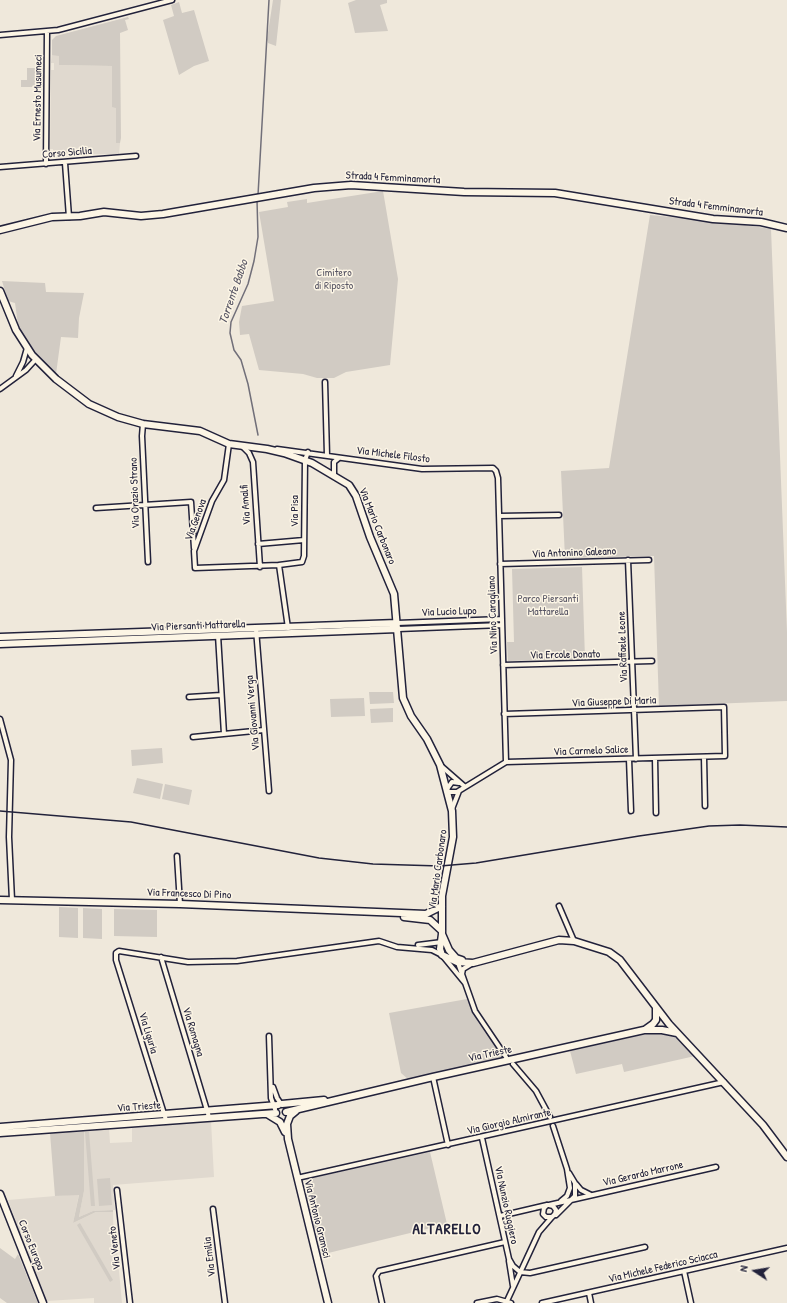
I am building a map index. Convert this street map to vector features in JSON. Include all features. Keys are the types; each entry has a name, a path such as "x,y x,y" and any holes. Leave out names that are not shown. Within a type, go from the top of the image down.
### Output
{"street":[{"path":"0,35 47,32 172,0"},
{"name":"Via Ernesto Musumeci","path":"46,164 47,32"},
{"name":"Corso Sicilia","path":"0,167 65,163 136,156"},
{"path":"65,163 69,217"},
{"name":"Strada 4 Femminamorta","path":"0,230 43,219 104,212 141,216 163,214 314,188 351,185 464,192 554,193 713,219 761,222 787,228"},
{"name":"Via Mario Carbonaro","path":"0,291 16,330 27,348 56,379 89,404 118,417 143,424 200,431 229,444 267,449 305,460 334,474 349,485 356,496 370,537 394,594 398,626 403,698 410,716 427,739 440,765 448,790 452,811 453,837 442,906 442,933"},
{"path":"16,376 25,358 27,348"},
{"path":"0,389 26,370 36,359"},
{"path":"324,382 327,455"},
{"name":"Via Orazio Strano","path":"143,424 142,436 148,562"},
{"name":"Via Genova","path":"229,444 224,480 212,501 194,551 195,568 279,566 302,562"},
{"name":"Via Amalfi","path":"241,446 249,453 252,462 260,566"},
{"name":"Via Michele Filosto","path":"267,449 308,452 339,458 422,469 493,468"},
{"name":"Via Pisa","path":"302,562 304,540 305,460 308,452"},
{"path":"334,474 334,462 339,458"},
{"name":"Via Nino Caragliano","path":"493,468 498,474 506,762"},
{"path":"96,508 192,502 194,551"},
{"path":"499,516 558,515"},
{"path":"258,544 304,540"},
{"name":"Via Raffaele Leone","path":"628,560 636,758"},
{"name":"Via Antonino Galeano","path":"500,564 649,560"},
{"path":"279,566 288,630"},
{"name":"Via Lucio Lupo","path":"398,626 502,619"},
{"name":"Via Lucio Lupo","path":"398,626 502,625"},
{"name":"Via Piersanti Mattarella","path":"0,637 398,626"},
{"path":"224,734 217,636 220,632 229,630"},
{"name":"Via Piersanti Mattarella","path":"0,644 217,636 256,631"},
{"name":"Via Giovanni Verga","path":"256,631 269,790"},
{"name":"Via Ercole Donato","path":"503,665 652,661"},
{"path":"189,697 221,695"},
{"name":"Via Giuseppe Di Maria","path":"504,714 724,707 725,756"},
{"path":"0,719 12,760 10,837 12,900"},
{"path":"193,737 264,730"},
{"name":"Via Carmelo Salice","path":"462,785 506,762 725,756"},
{"path":"704,757 704,806"},
{"path":"655,758 656,813"},
{"path":"629,759 631,811"},
{"path":"440,765 462,785"},
{"path":"460,790 454,793 448,790 452,782 462,785"},
{"path":"452,811 456,797 462,785"},
{"path":"177,856 180,904"},
{"name":"Via Francesco Di Pino","path":"0,900 180,904 442,917"},
{"path":"442,906 430,917 442,933 444,943 457,960 475,1010 506,1057"},
{"path":"558,906 574,941"},
{"path":"463,976 463,969 473,963 553,940 574,941 602,949 614,955 667,1022 724,1082 763,1126 787,1157"},
{"path":"161,957 188,962 238,961 379,941 397,947 444,943"},
{"path":"444,943 440,949 442,955 465,983"},
{"path":"409,947 432,950 457,960 473,963"},
{"name":"Via Liguria","path":"161,957 119,950 115,957 165,1117"},
{"name":"Via Romagna","path":"161,957 208,1114"},
{"path":"457,960 481,961"},
{"path":"656,1008 657,1016 654,1027 666,1027 667,1022"},
{"name":"Via Trieste","path":"340,1098 654,1027 680,1035"},
{"path":"269,1036 271,1080 280,1122 288,1139"},
{"path":"513,1064 536,1091 550,1117"},
{"path":"433,1077 448,1145"},
{"path":"271,1080 277,1098 277,1108 282,1115 340,1098"},
{"name":"Via Giorgio Almirante","path":"297,1178 482,1138 724,1082"},
{"path":"277,1108 340,1098"},
{"path":"277,1108 286,1107 285,1113 288,1139"},
{"name":"Via Trieste","path":"208,1114 266,1114 277,1108"},
{"name":"Via Trieste","path":"0,1128 277,1108"},
{"path":"286,1124 290,1116 297,1111"},
{"path":"266,1114 280,1122"},
{"name":"Via Trieste","path":"0,1133 165,1117"},
{"path":"477,1303 498,1298 508,1302 513,1287 539,1232 553,1217 574,1199 576,1192 574,1183 567,1169 553,1126"},
{"name":"Via Nunzio Ruggiero","path":"482,1138 509,1259 513,1266 520,1272"},
{"name":"Via Antonio Gramsci","path":"288,1139 328,1303"},
{"name":"Via Gerardo Marrone","path":"500,1216 560,1201 716,1167"},
{"path":"560,1201 566,1196 570,1188 567,1169"},
{"path":"574,1183 581,1190 592,1195"},
{"name":"Via Veneto","path":"117,1190 130,1303"},
{"name":"Corso Europa","path":"0,1194 43,1303"},
{"path":"548,1205 556,1210 553,1217 546,1217 543,1214 543,1210 548,1205"},
{"name":"Via Emilia","path":"214,1209 225,1303"},
{"path":"382,1303 376,1280 379,1271 505,1242"},
{"path":"520,1272 530,1273 645,1247"},
{"name":"Via Michele Federico Sciacca","path":"542,1303 787,1248"},
{"path":"509,1259 513,1287"},
{"path":"684,1271 691,1303"},
{"path":"589,1292 591,1303"}],"shaded area":[{"path":"52,55 59,55 59,65 112,66 112,107 116,107 116,142 120,143 119,154 85,154 85,149 73,149 72,154 57,153 53,152 53,149 50,149 51,70 54,70 54,63 51,63"},
{"path":"211,1121 214,1177 113,1185 115,1210 93,1211 79,1217 84,1191 84,1131 109,1129 110,1143 132,1142 132,1127"},
{"path":"79,1194 73,1223 96,1212 113,1212 114,1249 117,1250 122,1303 94,1303 94,1298 47,1301 28,1252 29,1250 23,1233 20,1233 8,1200"}],"green space":[{"path":"273,0 281,0 276,46 268,43 267,39"},
{"path":"356,0 387,0 387,3 380,5 388,31 355,33 348,3"},
{"path":"179,2 182,13 194,10 209,61 194,66 179,75 163,20 174,16 171,5"},
{"path":"128,17 129,19 125,20 128,30 120,33 121,138 120,143 116,143 116,108 112,107 112,66 59,65 59,56 52,55 52,40 56,36"},
{"path":"27,68 43,68 43,87 21,87 21,80 27,80"},
{"name":"Cimitero di Riposto","path":"383,191 398,279 390,365 346,372 334,378 317,378 303,374 259,370 249,334 240,335 239,322 242,306 274,301 259,212 288,207 287,202 307,199 307,203"},
{"path":"650,215 733,223 771,229 787,632 787,701 659,706 654,556 565,558 561,471 609,468"},
{"path":"2,281 45,283 46,292 84,293 79,318 78,338 61,337 56,374 38,356 24,336 18,325 15,303 8,301"},
{"name":"Parco Piersanti Mattarella","path":"582,567 585,659 508,661 507,642 514,642 512,569"},
{"path":"369,692 393,692 394,703 370,704"},
{"path":"364,698 365,716 331,717 330,699"},
{"path":"393,708 393,722 371,723 370,709"},
{"path":"162,748 163,763 132,766 131,750"},
{"path":"137,778 163,784 160,799 133,793"},
{"path":"165,784 192,790 189,805 162,799"},
{"path":"59,907 78,908 78,938 59,937"},
{"path":"83,908 102,909 102,939 83,938"},
{"path":"114,909 157,910 157,937 114,936"},
{"path":"467,999 478,1022 503,1057 409,1080 401,1073 389,1013"},
{"path":"655,1032 674,1036 695,1056 624,1072 622,1064 576,1074 570,1051"},
{"path":"84,1131 84,1191 79,1217 93,1211 113,1210 113,1212 96,1212 73,1223 79,1195 55,1196 50,1133"},
{"path":"85,1132 89,1132 95,1206 91,1206"},
{"path":"430,1152 447,1224 320,1255 304,1188 305,1182 308,1179"},
{"path":"110,1178 112,1205 99,1206 97,1179"},
{"path":"80,1223 113,1280 110,1282 77,1225"},
{"path":"0,1248 15,1259 18,1254 38,1303 7,1303 0,1298"}],"waterway":[{"name":"Torrente Babbo","path":"258,195 269,0"},
{"name":"Torrente Babbo","path":"257,200 258,237 254,261 248,284 231,322 230,333 234,350 241,360 248,384 258,435"}],"railway":[{"path":"0,811 131,822 319,858 373,864 440,866 476,863 709,826 740,825 787,827"}],"district":[{"name":"ALTARELLO","path":"447,1230"}]}
